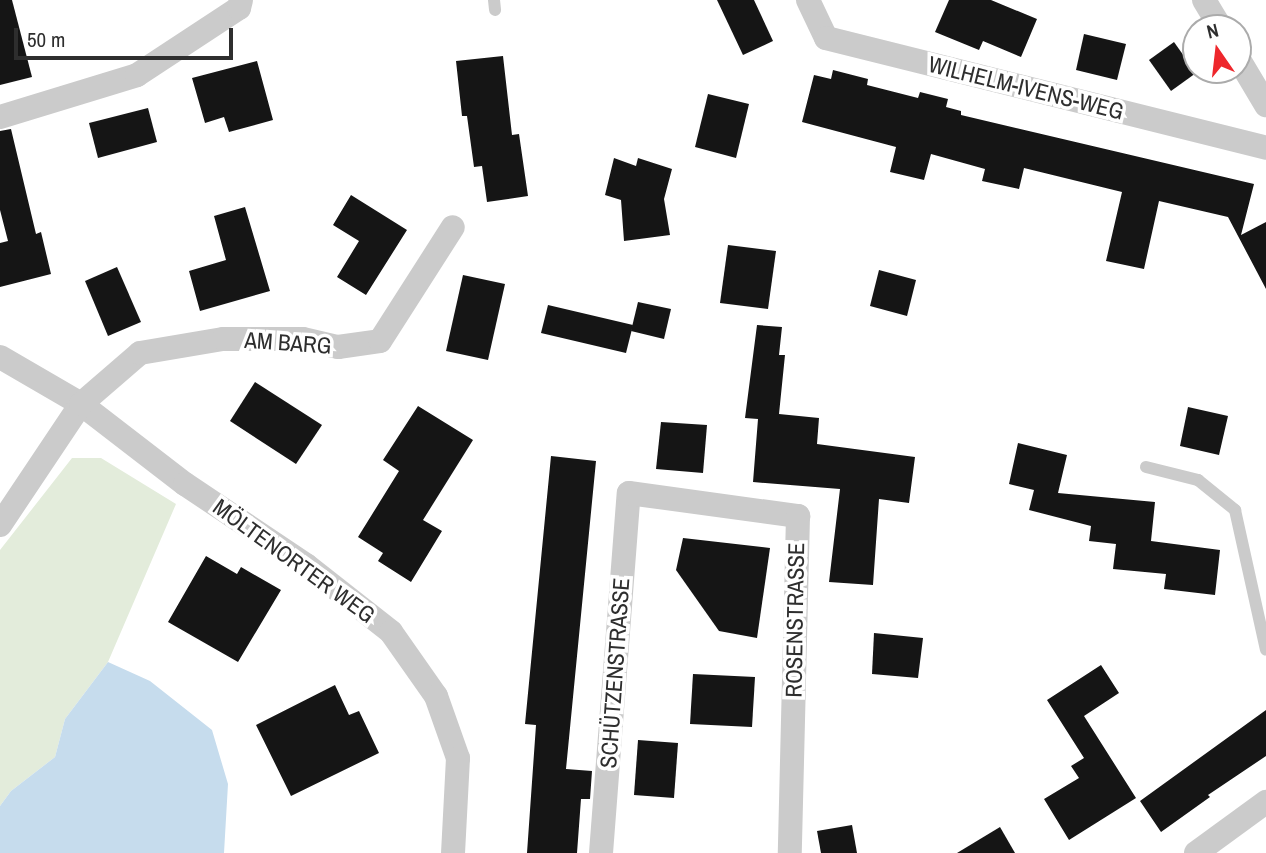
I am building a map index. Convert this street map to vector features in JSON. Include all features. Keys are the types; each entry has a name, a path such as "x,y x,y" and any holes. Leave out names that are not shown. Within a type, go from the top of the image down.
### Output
{"street":[{"path":"0,117 137,75 239,8 241,0"},
{"name":"WILHELM-IVENS-WEG","path":"808,0 826,38 1266,148"},
{"path":"1252,82 1266,105"},
{"name":"AM BARG","path":"0,525 81,404 140,353 190,342 303,339 338,347 380,341 453,227"},
{"name":"MÖLTENORTER WEG","path":"0,357 81,404 185,484 306,565 391,632 436,695 458,758 453,853"},
{"name":"SCHÜTZENSTRASSE","path":"601,853 629,493"},
{"name":"ROSENSTRASSE","path":"629,493 798,516 790,853"},
{"path":"1196,853 1266,802"}],"lane":[{"path":"1146,467 1198,480 1235,510 1266,650"}],"green space":[{"path":"72,458 101,458 176,504 108,662 65,719 55,757 11,791 0,806 0,550"}],"water":[{"path":"108,662 150,681 212,730 228,784 224,853 0,853 0,806 11,791 55,757 65,719"}],"building":[{"path":"0,0 12,0 32,77 0,85"},
{"path":"717,0 754,0 773,41 743,55"},
{"path":"949,0 991,0 1037,19 1021,57 983,41 979,50 935,32"},
{"path":"1084,34 1126,44 1117,80 1076,70"},
{"path":"1174,42 1182,53 1182,83 1171,91 1149,60"},
{"path":"503,56 512,135 519,134 528,196 487,202 482,166 474,167 467,116 462,116 456,61"},
{"path":"257,61 273,120 229,132 224,117 205,123 192,78"},
{"path":"833,70 868,79 867,85 918,98 920,92 948,99 946,107 961,111 961,115 1254,184 1241,235 1266,222 1266,289 1228,217 1159,201 1144,269 1106,261 1122,192 1024,168 1019,189 982,181 985,169 931,154 924,180 890,172 896,147 802,122 814,75 831,79"},
{"path":"708,94 749,104 736,158 695,147"},
{"path":"148,108 157,142 98,158 89,123"},
{"path":"11,129 36,234 41,232 51,274 0,287 0,243 8,241 0,210 0,131"},
{"path":"614,158 636,166 638,158 672,169 664,199 670,235 624,241 621,200 605,195"},
{"path":"351,195 407,230 366,295 337,277 359,241 333,225"},
{"path":"245,207 270,291 200,311 189,271 226,260 214,216"},
{"path":"728,245 776,251 768,309 720,303"},
{"path":"117,267 141,322 108,336 85,281"},
{"path":"879,270 916,280 907,316 870,306"},
{"path":"463,275 505,284 488,360 446,351"},
{"path":"638,302 671,309 664,339 631,331"},
{"path":"548,305 633,325 626,353 541,333"},
{"path":"757,325 782,327 779,355 785,355 779,414 819,418 817,444 915,457 909,503 879,499 873,585 829,582 840,489 753,482 758,419 745,418"},
{"path":"255,382 322,425 296,464 230,421"},
{"path":"418,406 473,440 423,520 442,531 411,582 378,561 383,553 358,537 399,471 383,460"},
{"path":"1188,407 1228,416 1219,455 1180,446"},
{"path":"661,422 707,425 703,473 656,469"},
{"path":"1018,443 1067,455 1058,493 1155,502 1151,541 1220,550 1215,595 1164,589 1166,574 1113,569 1116,544 1089,541 1091,526 1029,510 1034,490 1009,484"},
{"path":"551,456 596,461 566,769 592,771 590,799 581,799 577,853 527,853 536,725 525,724"},
{"path":"683,538 770,548 757,638 719,631 676,570"},
{"path":"206,556 237,574 241,567 281,590 238,662 168,622"},
{"path":"874,633 923,638 918,678 872,674"},
{"path":"1101,665 1119,693 1084,716 1136,798 1069,840 1044,799 1079,778 1071,766 1084,758 1047,700"},
{"path":"693,674 755,677 752,727 690,724"},
{"path":"335,685 349,715 359,711 379,753 291,796 256,725"},
{"path":"1266,710 1266,756 1208,795 1210,797 1161,832 1140,801"},
{"path":"638,740 678,743 674,798 634,795"},
{"path":"852,825 857,853 821,853 817,831"},
{"path":"1000,827 1015,853 957,853"}]}
